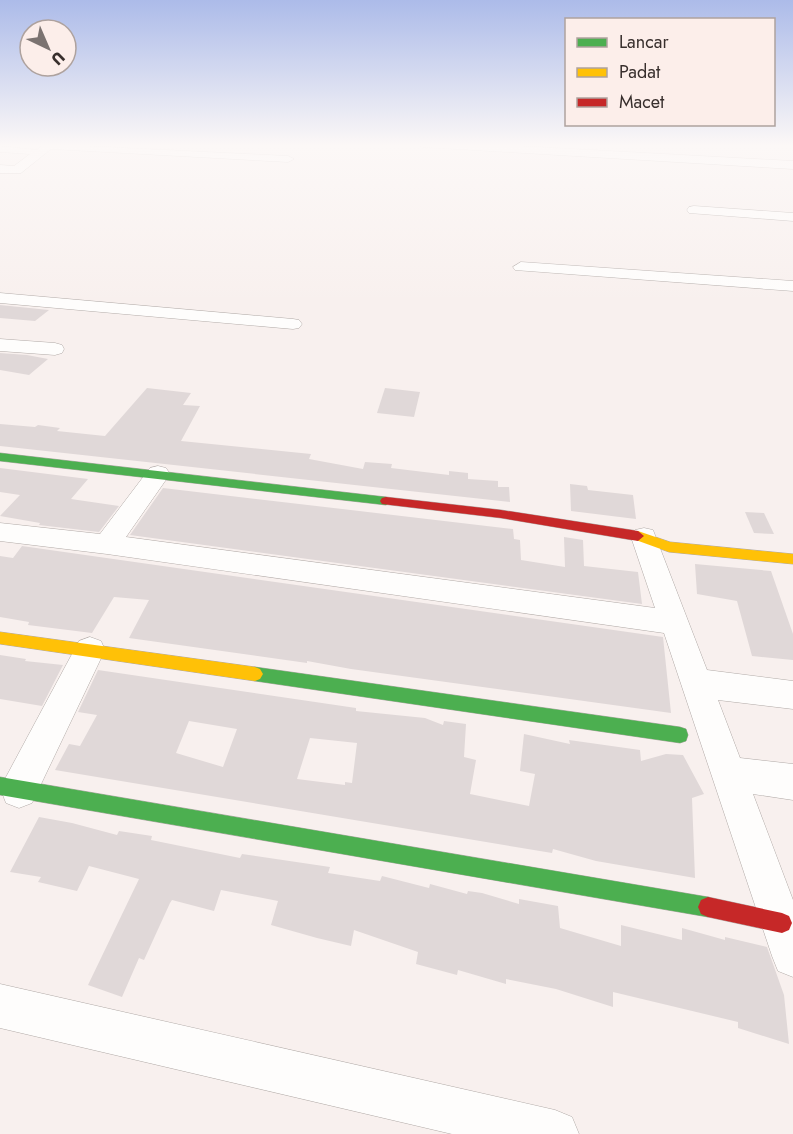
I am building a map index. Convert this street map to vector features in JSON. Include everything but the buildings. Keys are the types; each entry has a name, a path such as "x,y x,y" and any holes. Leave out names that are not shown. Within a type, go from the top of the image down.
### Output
{"street":[{"path":"694,210 793,218"},
{"path":"521,267 793,286"},
{"path":"0,298 293,324"},
{"path":"0,345 55,349"},
{"path":"0,457 501,514 644,537 669,547 793,559"},
{"path":"107,544 158,474"},
{"path":"0,532 107,544 675,623"},
{"path":"644,537 793,956"},
{"path":"0,638 680,735"},
{"path":"90,650 10,788 676,900 782,923"},
{"path":"696,683 793,695"},
{"path":"729,774 793,782"},
{"path":"0,1006 555,1134"}],"traffic: fast":[{"path":"0,457 386,501"},
{"path":"255,674 680,735"},
{"path":"0,786 708,907"}],"traffic: slow":[{"path":"638,536 669,547 793,559"},
{"path":"0,638 255,674"}],"traffic: jam":[{"path":"386,501 501,514 638,536"},
{"path":"708,907 782,923"}]}
